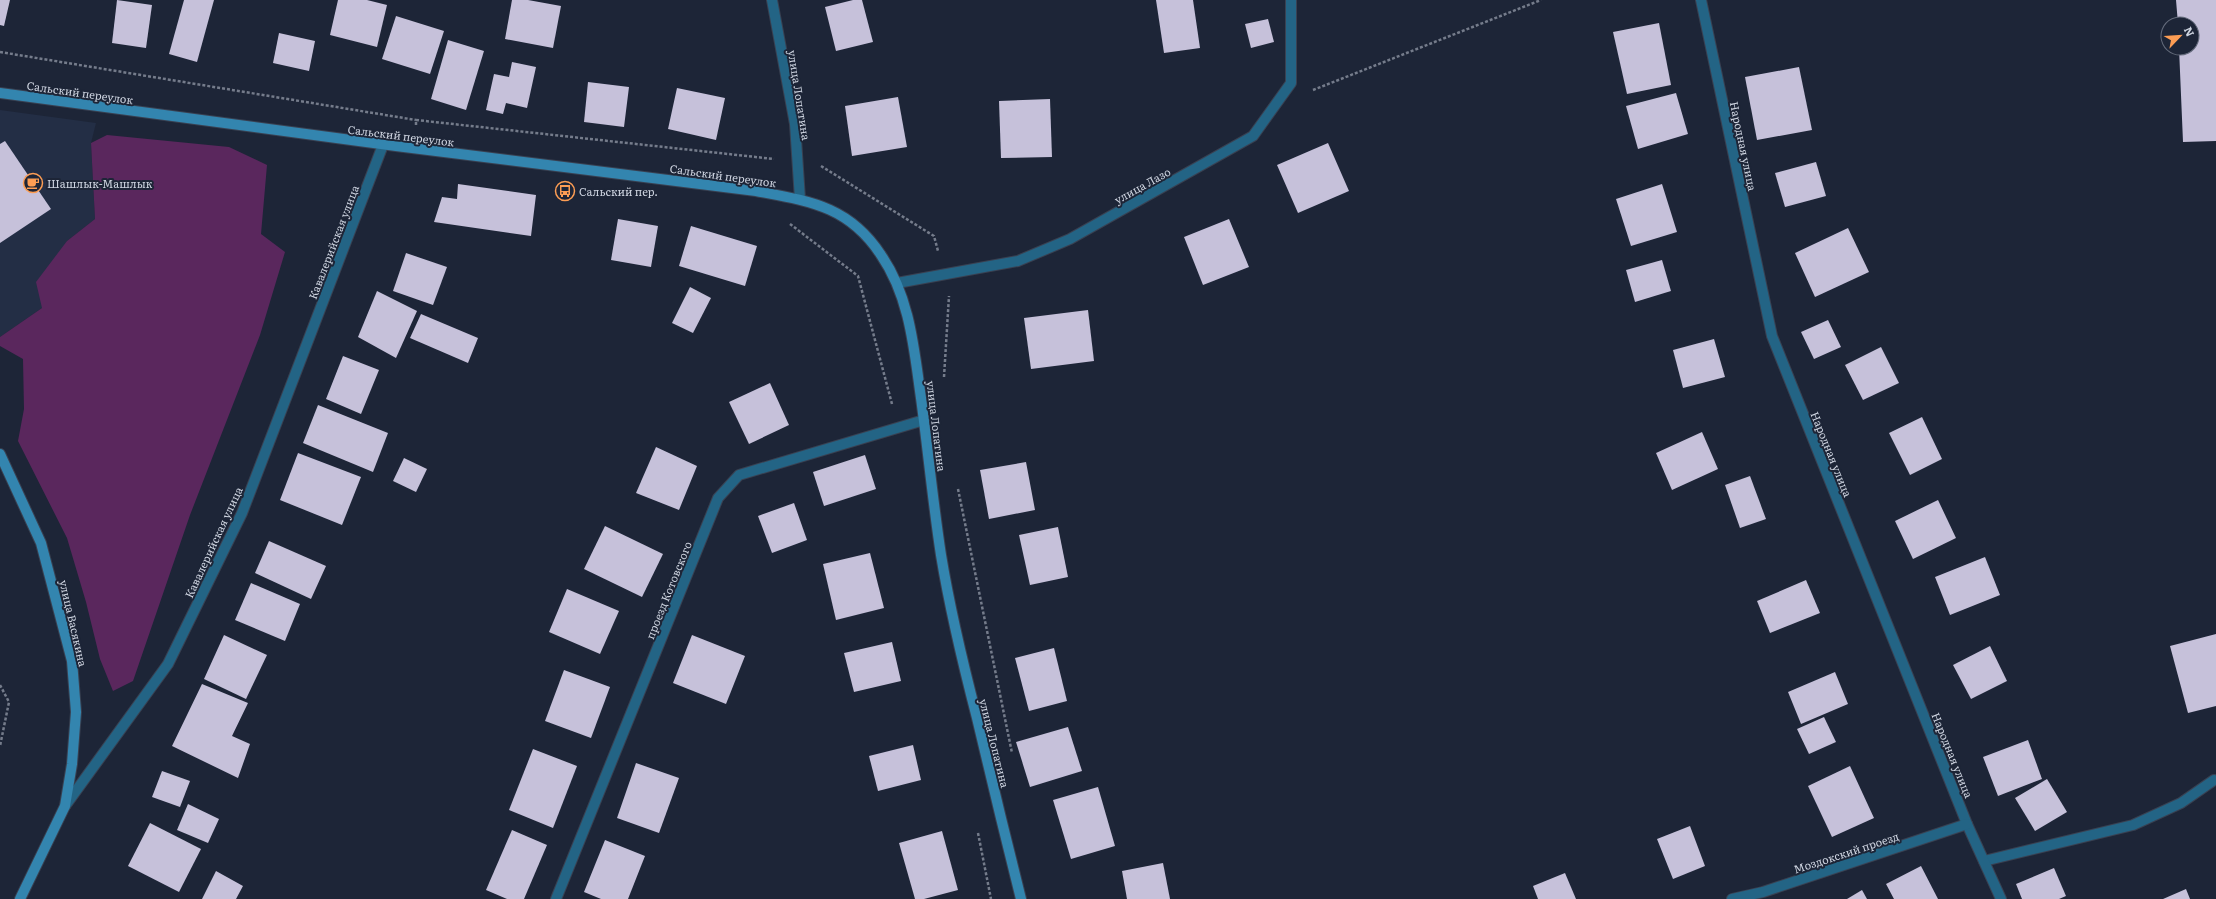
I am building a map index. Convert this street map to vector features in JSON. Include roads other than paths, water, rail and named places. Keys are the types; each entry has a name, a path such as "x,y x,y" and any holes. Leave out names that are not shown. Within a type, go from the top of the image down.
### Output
{"street":[{"name":"улица Лопатина","path":"772,0 795,124 800,199 831,209 857,226 881,254 896,282 908,316 924,420 942,556 959,646 1021,899"},
{"name":"улица Лазо","path":"896,282 1018,261 1070,239 1253,136 1291,83 1291,0"},
{"name":"Народная улица","path":"1701,0 1772,336 1968,824 2002,899"},
{"name":"Сальский переулок","path":"0,93 383,145 756,191 800,199"},
{"name":"Кавалерийская улица","path":"20,899 65,806 168,664 242,513 383,145"},
{"name":"проезд Котовского","path":"556,899 718,498 739,474 924,420"},
{"name":"улица Васякина","path":"0,454 41,543 72,661 76,712 72,764 65,806"},
{"path":"1984,861 2133,825 2181,804 2214,780"},
{"name":"Моздокский проезд","path":"1732,899 1763,892 1968,824"}],"place":[{"name":"Шашлык-Машлык","path":"33,183"},
{"name":"Сальский пер.","path":"565,191"}]}
